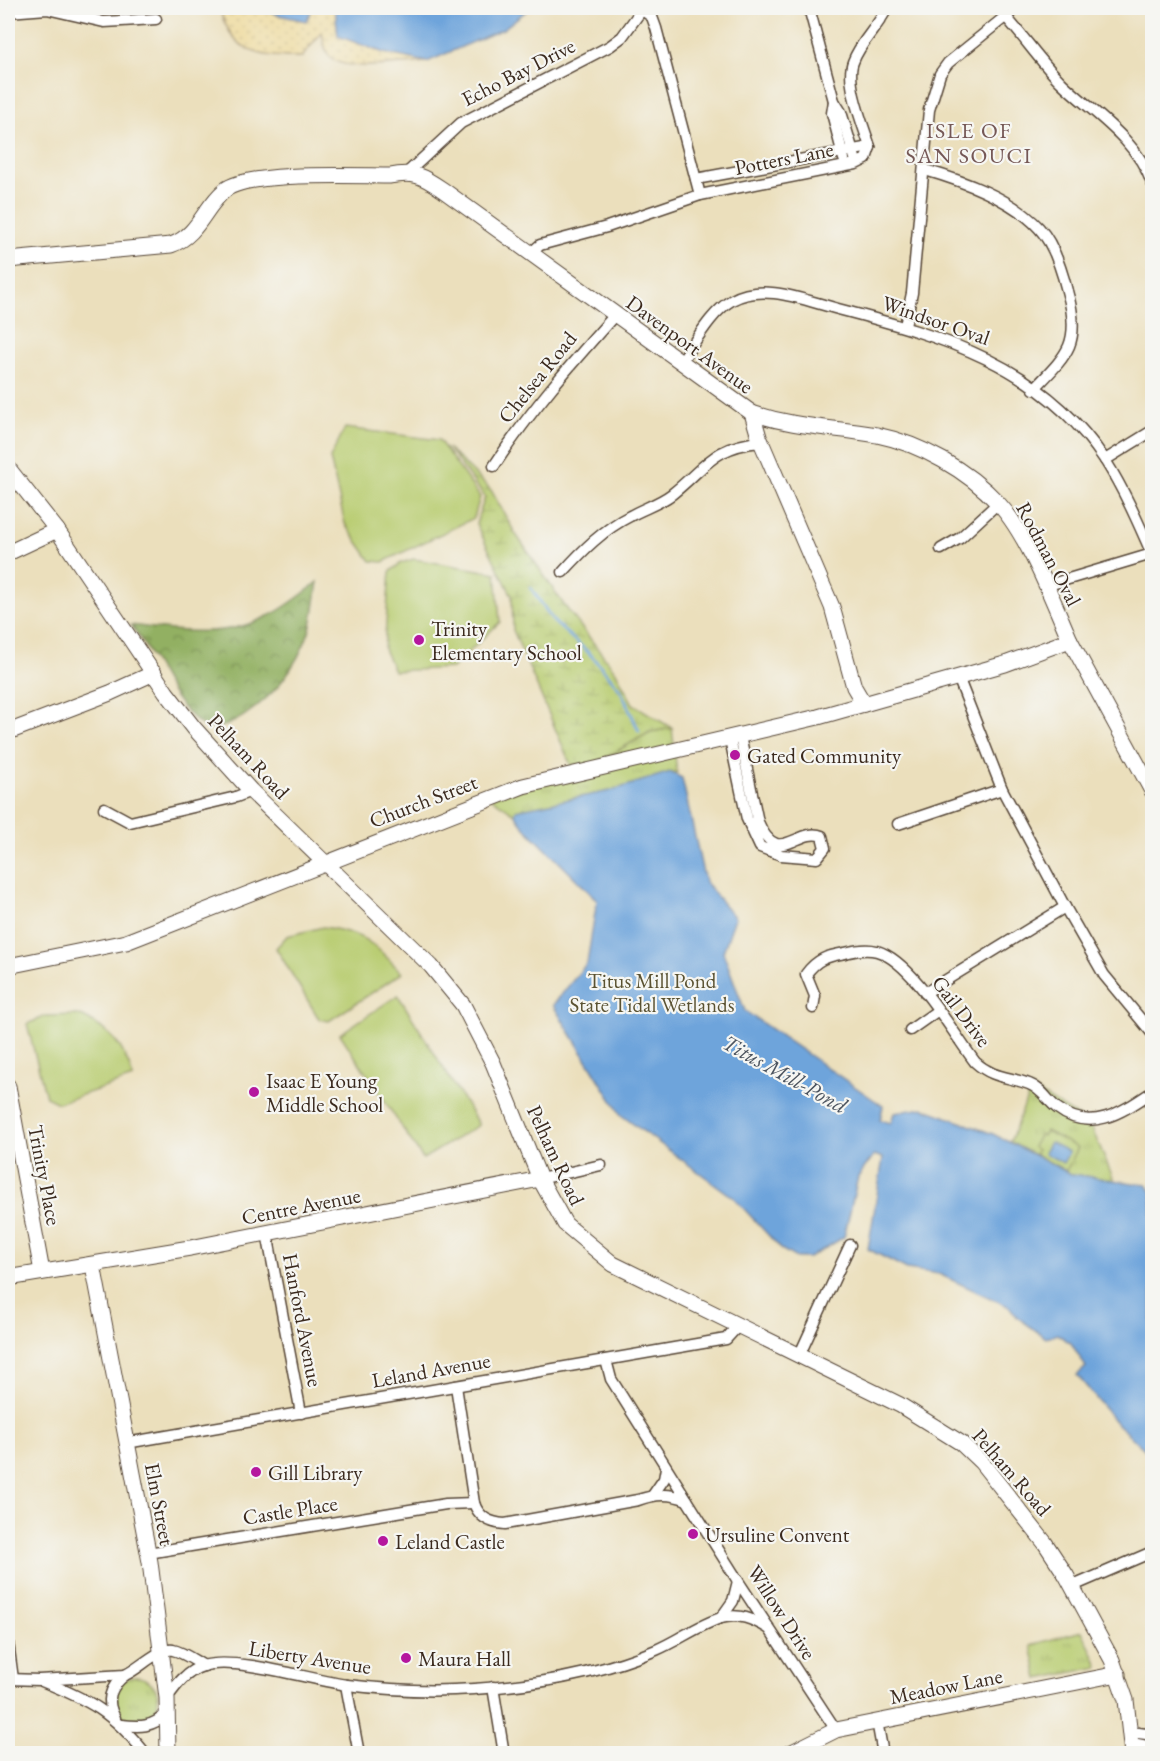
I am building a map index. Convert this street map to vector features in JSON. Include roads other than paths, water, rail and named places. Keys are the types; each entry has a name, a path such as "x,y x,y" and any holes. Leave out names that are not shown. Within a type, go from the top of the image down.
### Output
{"street":[{"path":"809,8 834,101 841,112 851,165"},
{"path":"870,147 851,71 858,51 880,23 887,8"},
{"path":"905,326 912,293 929,110 940,74 962,51 1016,8"},
{"path":"8,12 47,9 104,22 156,19"},
{"path":"642,9 652,17 656,28 700,195"},
{"name":"Echo Bay Drive","path":"408,172 461,123 622,38 642,9"},
{"path":"1005,16 1061,82 1131,143 1145,163 1152,183"},
{"name":"Potters Lane","path":"696,179 870,147"},
{"name":"Potters Lane","path":"530,254 540,245 607,227 700,195 851,165 866,159 870,147"},
{"path":"925,170 955,178 1022,213 1041,229 1058,263 1069,299 1073,333 1069,346 1034,389"},
{"path":"9,261 161,246 181,241 201,221 225,190 252,180 390,176 408,172"},
{"name":"Davenport Avenue","path":"408,172 429,180 614,316 752,413 761,442 832,607 854,687 864,704"},
{"name":"Windsor Oval","path":"680,363 722,307 734,299 751,293 767,292 905,326 971,349 996,362 1034,389 1076,424 1105,460 1132,509 1152,554"},
{"name":"Chelsea Road","path":"494,466 515,434 560,376 614,316"},
{"name":"Rodman Oval","path":"752,413 785,424 878,435 907,443 960,471 999,504 1026,546 1070,640"},
{"path":"1105,460 1129,448 1152,430"},
{"path":"563,572 613,525 671,495 711,457 721,451 761,442"},
{"name":"Pelham Road","path":"8,468 57,530 194,728 250,791 430,966 463,1005 493,1063 540,1179 565,1224 595,1251 642,1280 900,1405 961,1443 981,1462 1045,1543 1073,1586 1118,1674 1126,1700 1131,1743"},
{"path":"940,549 960,538 999,504"},
{"path":"8,553 57,530"},
{"path":"1045,586 1152,554"},
{"path":"864,704 958,677 1070,640 1152,791"},
{"path":"8,732 110,693 154,673"},
{"path":"958,677 1002,789 1065,907 1104,975 1152,1033"},
{"name":"Church Street","path":"8,966 126,942 523,786 735,738 864,704"},
{"path":"735,738 763,834 781,844 793,844 815,833 822,836 825,848 817,858 781,855 760,847 747,819 735,738"},
{"path":"898,824 1002,789"},
{"path":"104,808 120,819 130,822 250,791"},
{"path":"925,993 1065,907"},
{"name":"Gail Drive","path":"813,1008 815,996 806,974 816,961 830,956 871,950 895,960 925,993 975,1062 985,1071 1008,1080 1028,1083 1073,1117 1088,1121 1102,1120 1152,1092"},
{"path":"910,1030 937,1011"},
{"name":"Trinity Place","path":"8,1086 42,1272"},
{"name":"Centre Avenue","path":"8,1278 267,1233 601,1165"},
{"name":"Hanford Avenue","path":"267,1233 301,1413"},
{"path":"799,1356 850,1245"},
{"name":"Elm Street","path":"93,1265 148,1553 161,1652 170,1750"},
{"name":"Leland Avenue","path":"126,1443 726,1339 737,1327"},
{"name":"Willow Drive","path":"606,1360 611,1379 666,1468 836,1730"},
{"path":"456,1386 474,1503 483,1517 493,1523 505,1524 638,1500 653,1495 675,1496 687,1501"},
{"path":"653,1495 664,1479 666,1468"},
{"name":"Castle Place","path":"148,1553 446,1504 474,1503"},
{"path":"1073,1586 1152,1551"},
{"path":"721,1618 733,1601 738,1581"},
{"name":"Liberty Avenue","path":"161,1652 173,1650 204,1666 236,1665 346,1685 401,1689 493,1687 566,1677 620,1662 655,1650 721,1618 745,1617 768,1628"},
{"path":"8,1642 10,1679 39,1680 125,1675"},
{"path":"118,1721 109,1699 117,1681 161,1652"},
{"path":"118,1721 144,1727 158,1722 187,1676 204,1666"},
{"name":"Meadow Lane","path":"788,1754 836,1730 1118,1674"},
{"path":"39,1680 83,1699 118,1721 146,1754"},
{"path":"346,1685 359,1754"},
{"path":"493,1687 504,1754"},
{"path":"877,1721 883,1754"},
{"path":"1131,1743 1152,1732"},
{"path":"1131,1743 1152,1747"}],"water":[{"path":"261,8 313,8 306,21 278,15"},
{"path":"335,8 530,8 503,29 427,62 384,53 338,36"},
{"name":"Titus Mill-Pond","path":"670,772 682,778 705,882 735,918 723,952 745,1011 883,1106 880,1120 891,1123 894,1113 923,1108 993,1134 1071,1174 1147,1185 1152,1192 1152,1456 1118,1425 1077,1375 1086,1367 1071,1343 1057,1334 1046,1338 1017,1317 1010,1307 939,1274 907,1269 868,1249 883,1158 874,1155 858,1177 844,1237 809,1258 796,1258 781,1249 734,1198 621,1115 553,1005 587,963 597,900 525,828 515,814 516,810 610,791"},
{"path":"1050,1142 1069,1152 1063,1163 1044,1153"}],"waterway":[{"path":"531,588 554,622 590,654 620,689 639,731"}],"place":[{"name":"Trinity Elementary School","path":"419,640"},
{"name":"Gated Community","path":"735,755"},
{"name":"Isaac E Young Middle School","path":"254,1092"},
{"name":"Gill Library","path":"256,1472"},
{"name":"Ursuline Convent","path":"693,1534"},
{"name":"Leland Castle","path":"383,1541"},
{"name":"Maura Hall","path":"406,1658"}],"district":[{"name":"ISLE OF SAN SOUCI","path":"969,142"}],"park label":[{"name":"Titus Mill Pond State Tidal Wetlands","path":"652,992"}]}
